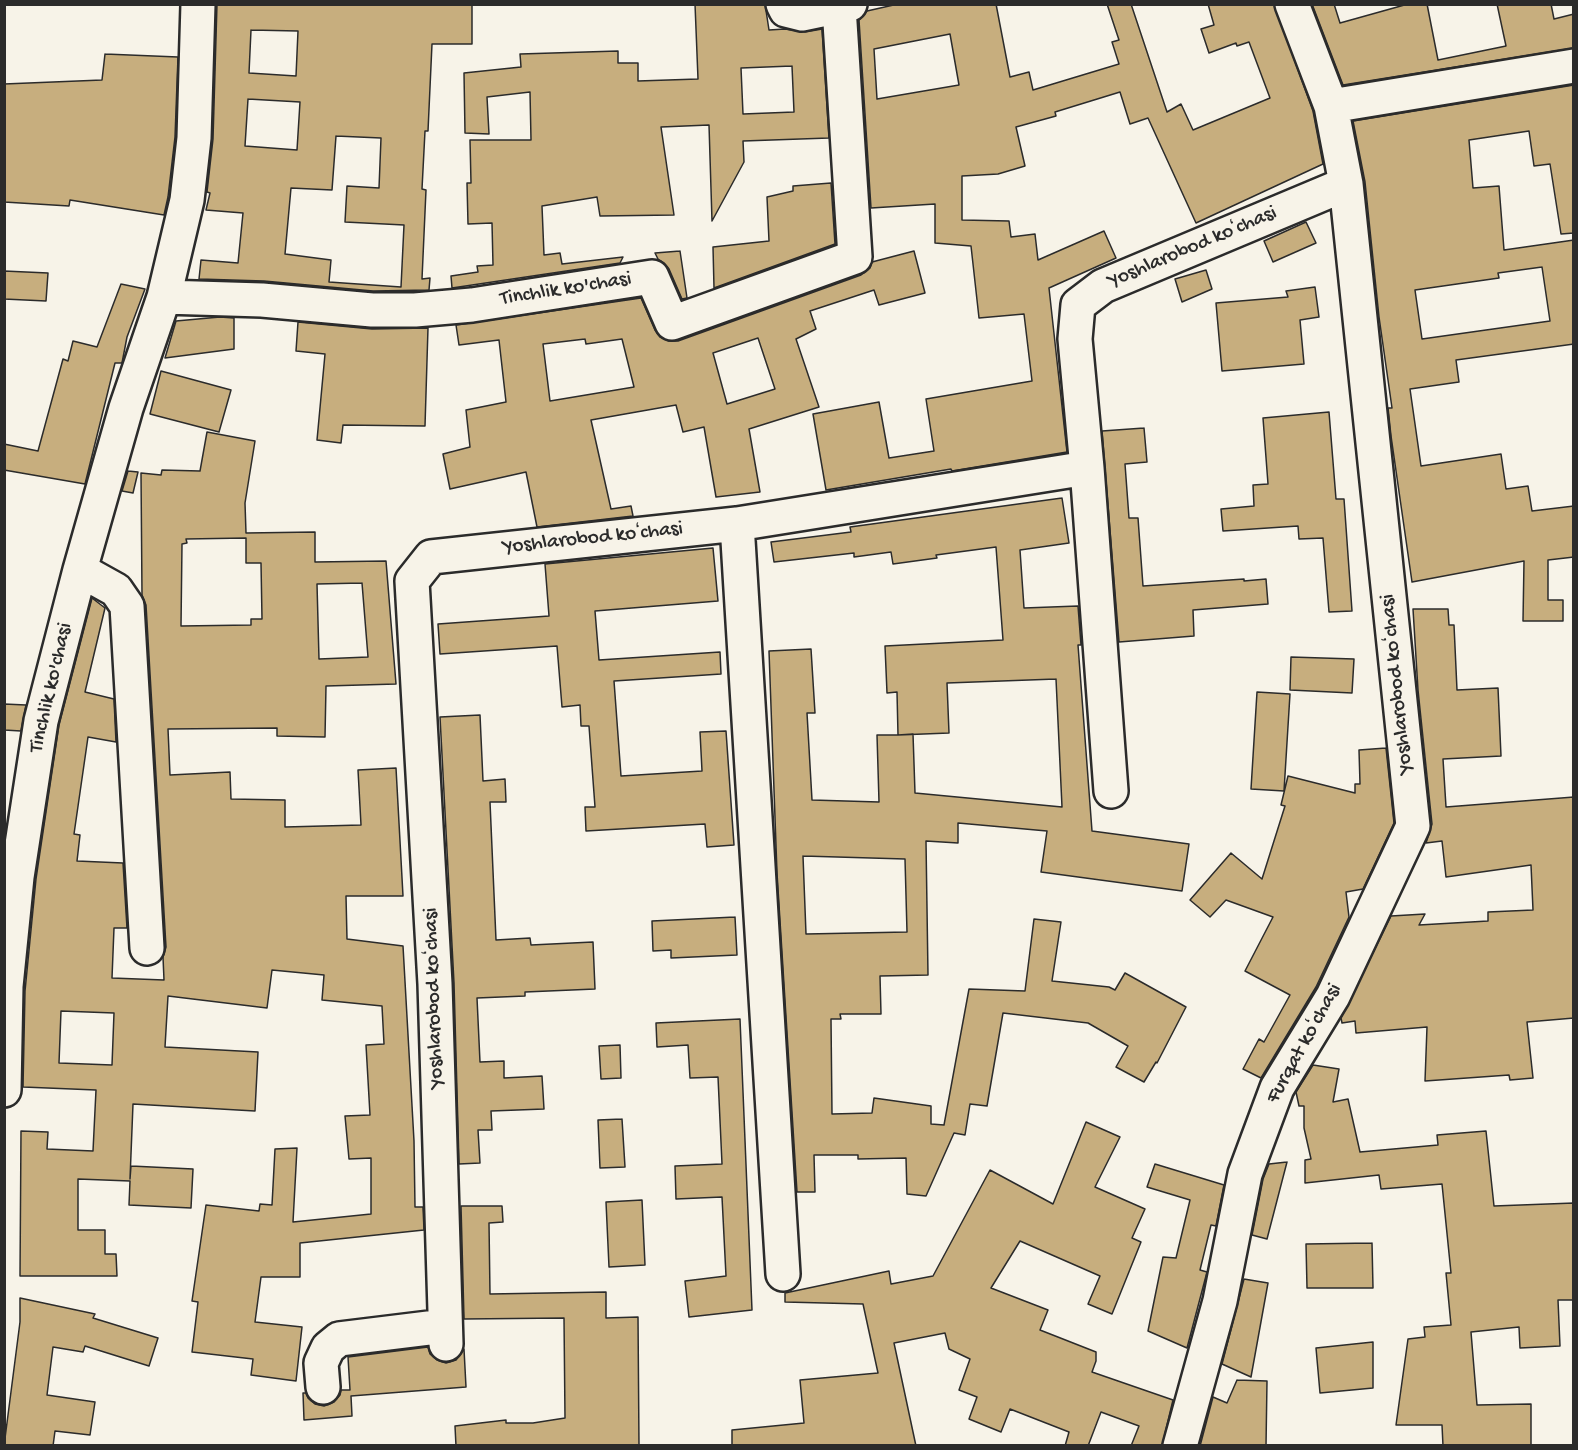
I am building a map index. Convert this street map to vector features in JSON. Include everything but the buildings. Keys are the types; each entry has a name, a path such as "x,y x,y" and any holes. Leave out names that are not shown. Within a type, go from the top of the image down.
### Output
{"street":[{"name":"Tinchlik ko'chasi","path":"4,1090 10,877 41,721 80,570 126,408 164,297 188,190 194,138 198,4"},
{"path":"783,4 786,10 802,14 845,6"},
{"name":"Yoshlarobod koʻchasi","path":"1292,4 1332,106 1346,184 1413,826"},
{"name":"Tinchlik ko'chasi","path":"164,297 262,300 372,310 415,310 472,305 652,277 672,323 855,257 845,6"},
{"path":"1332,106 1574,66"},
{"name":"Yoshlarobod koʻchasi","path":"323,1388 321,1364 328,1348 339,1339 446,1335 435,984 412,581 431,557 737,524 1087,468 1075,339 1078,305 1103,285 1346,184"},
{"path":"1087,468 1111,791"},
{"path":"737,524 783,1274"},
{"path":"80,570 116,590 127,606 147,948"},
{"name":"Furqat koʻchasi","path":"1180,1446 1220,1301 1245,1174 1257,1142 1278,1088 1333,996 1413,826"}]}
